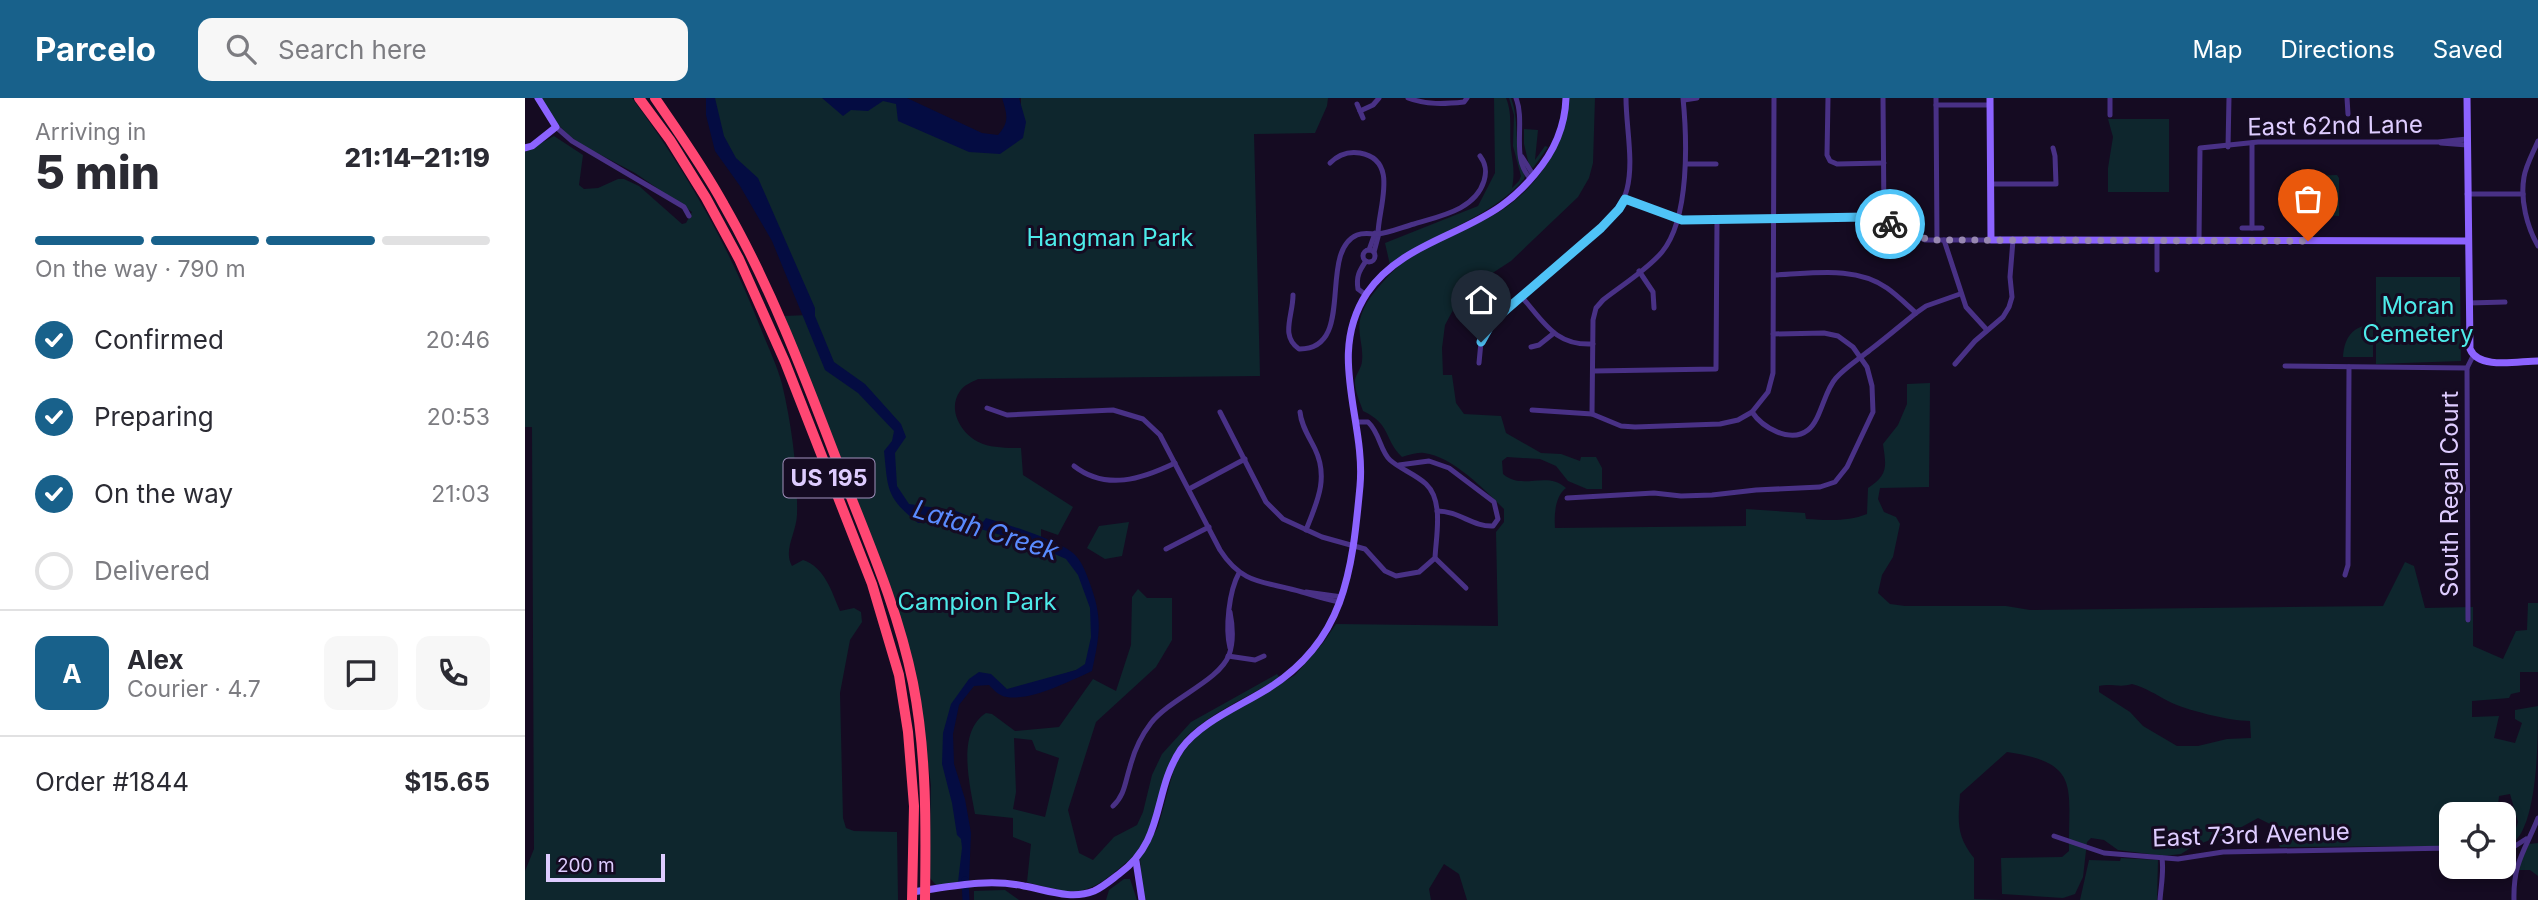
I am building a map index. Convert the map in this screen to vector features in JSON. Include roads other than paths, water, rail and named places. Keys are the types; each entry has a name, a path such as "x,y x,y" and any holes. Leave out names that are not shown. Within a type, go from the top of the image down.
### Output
{"highway":[{"name":"US 195","path":"639,98 699,187 739,259 785,362 872,584 899,675 908,732 914,806 912,896"},
{"name":"US 195","path":"655,98 699,161 747,248 779,317 890,600 908,660 921,730 926,785 925,895"}],"main road":[{"path":"525,148 532,146 556,127 538,98"},
{"path":"912,896 925,895 949,887 979,884 1011,884 1075,896 1104,886 1136,861 1150,838 1169,771 1183,748 1205,727 1283,680 1305,662 1332,623 1341,599 1353,546 1361,467 1347,364 1351,334 1366,295 1385,272 1411,252 1492,212 1532,178 1558,140 1566,98"},
{"path":"2467,98 2469,340 2473,356 2482,361 2538,361"},
{"path":"1990,101 1991,240 2467,241"},
{"path":"1136,861 1142,900"}],"street":[{"path":"1357,104 1362,114 1379,98"},
{"path":"1408,98 1451,104 1464,102 1467,98"},
{"path":"1516,98 1520,111 1519,141 1522,156 1532,178"},
{"path":"1479,363 1481,342 1500,315 1601,228 1625,199 1629,177 1626,98"},
{"path":"1592,414 1593,320 1598,305 1664,250 1677,220 1686,164 1684,99 1697,98"},
{"path":"1532,410 1592,414 1621,426 1635,427 1720,424 1738,420 1752,412 1770,387 1773,373 1774,98"},
{"path":"1828,98 1827,155 1830,162 1884,163"},
{"path":"1883,98 1884,220"},
{"path":"2110,98 2110,115"},
{"path":"2229,98 2231,146"},
{"path":"2347,98 2348,114"},
{"path":"1987,330 1973,317 1960,294 1940,240 1936,102 1990,101"},
{"path":"556,127 572,141 684,207 689,216"},
{"path":"2537,242 2526,218 2523,194 2524,177 2538,141"},
{"name":"East 62nd Lane","path":"2438,142 2454,145 2467,142"},
{"name":"East 62nd Lane","path":"2199,241 2198,149 2252,143 2467,142"},
{"path":"2252,143 2252,228"},
{"path":"1991,184 2056,184 2053,148"},
{"path":"1330,163 1338,156 1359,153 1377,161 1383,169 1385,180 1377,233 1371,251 1363,255 1366,261"},
{"path":"1293,295 1289,339 1299,349 1312,347 1319,343 1331,325 1336,302 1336,273 1353,236 1368,232 1377,233 1450,212 1473,200 1485,179 1485,163 1480,156"},
{"path":"1686,164 1716,163"},
{"path":"2529,163 2538,168"},
{"path":"2466,194 2523,194"},
{"path":"1625,199 1677,220 1866,217 1884,220 1915,237 1991,240"},
{"path":"1593,371 1716,369 1717,220"},
{"path":"2242,228 2262,228"},
{"path":"1955,364 2003,317 2009,307 2012,297 2010,277 2013,240"},
{"path":"2157,240 2157,270"},
{"path":"1366,295 1358,289 1357,281 1359,271 1366,261 1374,260 1376,256 1371,251"},
{"path":"1639,271 1653,292 1654,309"},
{"path":"1774,275 1838,273 1864,277 1887,288 1916,313"},
{"path":"1752,412 1759,423 1768,429 1796,435 1807,431 1836,378 1916,313 1935,302 1960,294"},
{"path":"1521,296 1554,333 1573,344 1593,344"},
{"path":"2469,303 2505,302"},
{"path":"1531,347 1539,345 1554,333"},
{"path":"1567,498 1654,493 1712,495 1820,487 1835,482 1847,467 1873,412 1870,376 1862,357 1844,339 1831,333 1773,334"},
{"path":"2285,366 2467,368 2473,356"},
{"path":"2345,575 2348,565 2349,367"},
{"name":"South Regal Court","path":"2467,368 2468,620"},
{"path":"987,408 1007,415 1099,410 1125,412 1143,419 1160,435 1228,563 1239,573 1257,582 1303,592 1314,591 1341,599"},
{"path":"1220,412 1266,502 1283,519 1336,542 1365,549 1385,570 1396,576 1419,572 1435,558 1437,511 1428,486 1388,458 1376,430 1368,422 1357,422"},
{"path":"1300,412 1301,421 1318,455 1322,472 1321,493 1306,530"},
{"path":"1189,489 1245,459"},
{"path":"1399,466 1429,461 1449,468 1494,502 1498,519 1493,526 1482,527 1463,516 1437,511"},
{"path":"1074,466 1085,474 1127,481 1147,477 1175,463"},
{"path":"1166,550 1209,527"},
{"path":"1435,558 1466,588"},
{"path":"1113,806 1122,798 1139,743 1152,723 1170,704 1219,670 1228,656 1233,584 1239,573"},
{"path":"1228,656 1255,660 1264,656"},
{"path":"2514,900 2515,873 2538,818"},
{"name":"East 73rd Avenue","path":"2054,836 2103,853 2178,859 2223,852 2439,848"},
{"path":"2516,845 2529,836"},
{"path":"2160,900 2162,858"}],"water":[{"path":"706,98 715,98 724,136 736,158 758,178 815,308 815,316 834,362 865,384 901,424 906,437 895,453 897,486 909,504 956,511 983,522 986,518 1065,548 1073,553 1086,573 1097,605 1099,626 1092,671 1027,696 1007,697 997,693 989,685 974,686 959,705 953,734 954,764 965,799 971,833 969,881 958,882 961,839 957,835 942,764 943,733 951,704 969,679 979,672 991,674 1007,689 1076,670 1085,664 1091,637 1090,608 1078,575 1066,559 1034,545 954,521 918,523 894,499 888,484 884,451 892,441 894,431 858,393 825,370 772,241 740,186 715,151 706,115"},
{"path":"822,98 907,98 982,133 998,135 1006,118 1002,98 1019,98 1026,122 1023,138 1000,154 969,152 898,121 896,104 883,101 868,111 851,110 843,116"}],"waterway":[{"name":"Latah Creek","path":"965,880 966,900"}],"park label":[{"name":"Hangman Park","path":"1110,238"},
{"name":"Moran Cemetery","path":"2418,320"},
{"name":"Campion Park","path":"977,602"}]}
